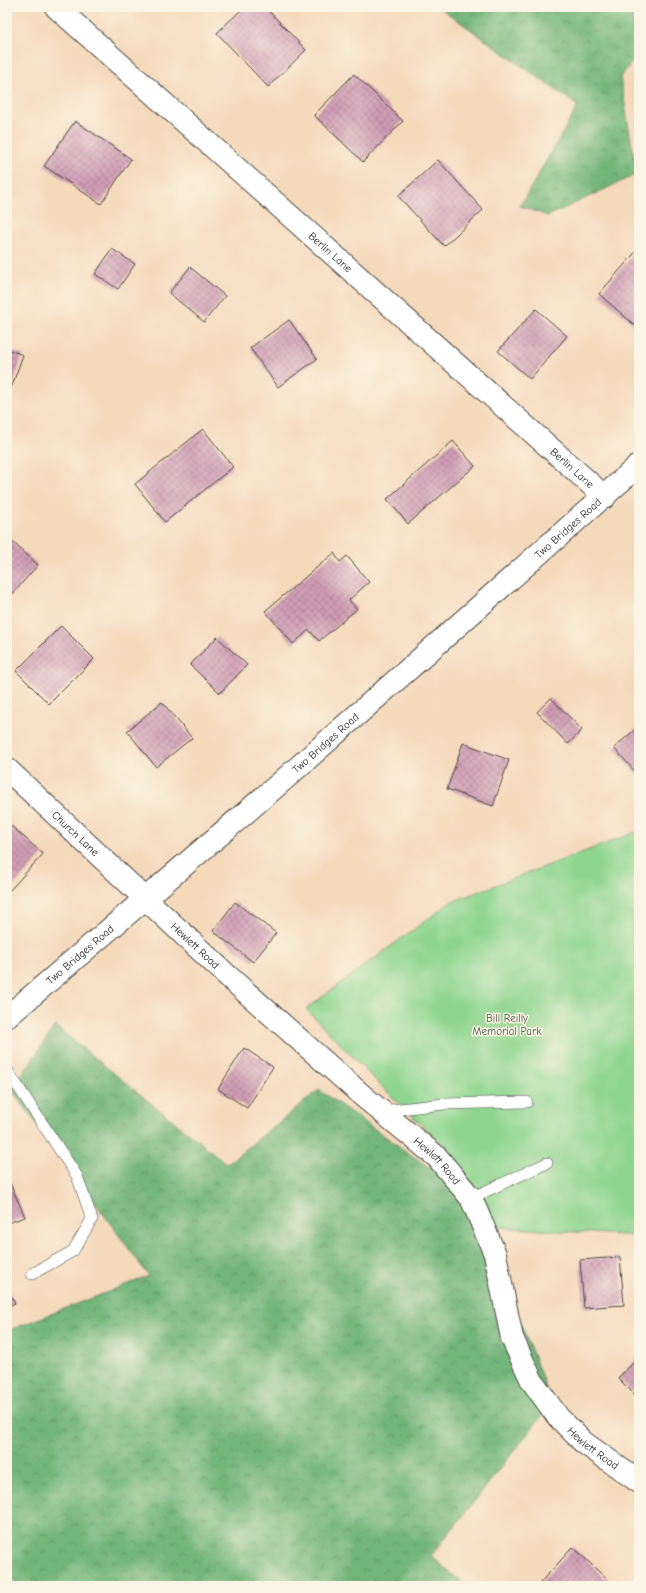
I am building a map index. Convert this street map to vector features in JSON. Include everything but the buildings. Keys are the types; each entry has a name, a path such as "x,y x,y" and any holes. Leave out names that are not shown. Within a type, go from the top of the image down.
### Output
{"street":[{"name":"Berlin Lane","path":"56,7 605,497"},
{"name":"Two Bridges Road","path":"7,1017 279,784 605,497 639,465"},
{"name":"Church Lane","path":"7,769 144,899"},
{"name":"Hewlett Road","path":"144,899 230,978 381,1111 437,1158 471,1198 495,1254 512,1338 532,1381 558,1417 583,1442 639,1482"}],"lane":[{"path":"7,1070 77,1176 92,1219 73,1251 32,1274"},
{"path":"381,1111 444,1104 527,1102"},
{"path":"471,1198 547,1162"}],"green space":[{"path":"439,7 639,7 639,54 620,77 637,174 548,216 520,206 578,106"},
{"name":"Bill Reilly Memorial Park","path":"639,831 639,1236 495,1227 480,1198 447,1149 378,1083 306,1009 451,902"},
{"path":"55,1026 227,1164 319,1090 471,1197 552,1403 431,1556 466,1586 7,1586 7,1331 149,1276 12,1090"}]}
